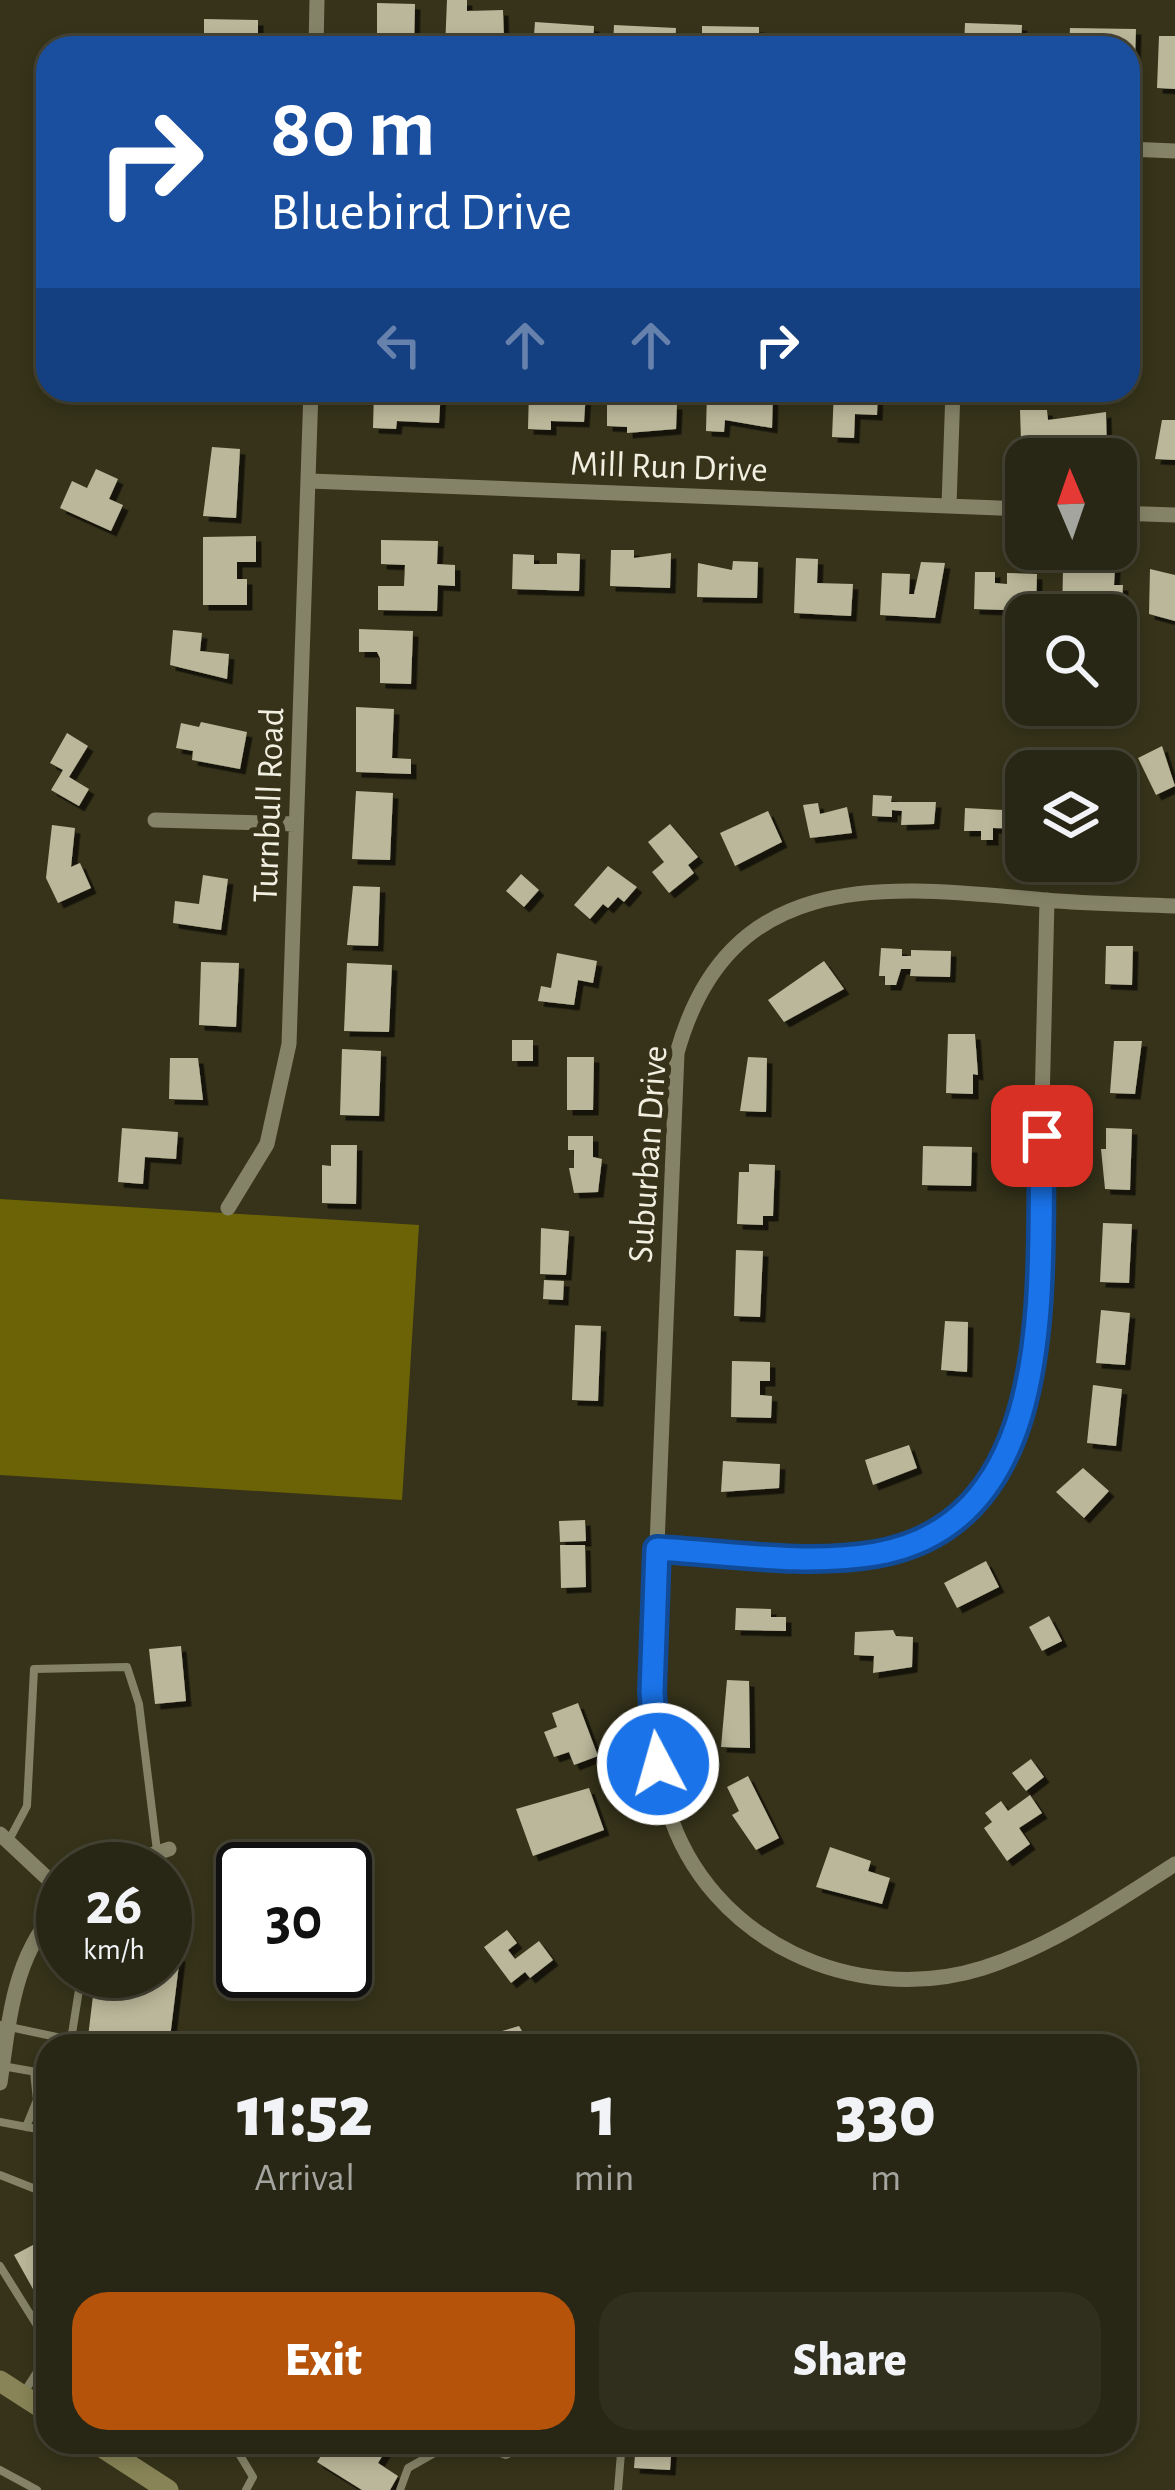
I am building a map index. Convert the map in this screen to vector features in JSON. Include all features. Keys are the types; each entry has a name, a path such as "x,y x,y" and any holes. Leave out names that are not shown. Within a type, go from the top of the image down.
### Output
{"main road":[{"path":"0,2380 36,2404"},
{"path":"112,2454 168,2490"}],"street":[{"path":"316,36 317,0"},
{"path":"1140,150 1175,151"},
{"name":"Turnbull Road","path":"228,1208 267,1144 286,1072 311,402"},
{"path":"949,506 953,402"},
{"name":"Mill Run Drive","path":"310,481 1005,508"},
{"path":"1137,514 1175,515"},
{"path":"155,820 296,824"},
{"name":"Suburban Drive","path":"1175,906 1046,900 1004,893 868,892 814,900 738,940 700,991 677,1053 652,1692 669,1813 705,1878 753,1930 776,1945 858,1978 912,1980 969,1972 1064,1932 1175,1864"},
{"path":"657,1549 832,1558 905,1547 965,1510 1004,1459 1026,1402 1036,1350 1046,900"},
{"path":"4,1838 36,1868"},
{"path":"1,2074 4,2025 22,1964 36,1944"}],"lane":[{"path":"4,1838 28,1806 34,1669 127,1667 139,1704 162,1842"},
{"path":"72,2034 78,1998"},
{"path":"4,2025 47,2034"},
{"path":"1,2074 34,2072 36,2091"},
{"path":"26,2127 36,2102"},
{"path":"0,2122 36,2129"},
{"path":"0,2176 36,2190"},
{"path":"0,2266 36,2324"},
{"path":"22,2395 36,2373"},
{"path":"239,2454 253,2477 246,2490"},
{"path":"400,2490 408,2468 433,2454"},
{"path":"618,2490 622,2454"},
{"path":"0,2470 37,2490"}],"shaded area":[{"path":"0,1199 419,1225 402,1500 0,1475"}],"building":[{"path":"447,0 467,0 467,11 503,10 504,36 446,36"},
{"path":"377,3 415,4 414,36 377,36"},
{"path":"204,19 258,20 258,36 204,36"},
{"path":"535,22 594,26 594,36 534,36"},
{"path":"965,23 1022,25 1022,36 964,36"},
{"path":"614,25 676,28 676,36 614,36"},
{"path":"702,26 759,27 759,36 702,36"},
{"path":"1070,28 1136,29 1136,36 1070,36"},
{"path":"1159,36 1175,36 1175,89 1157,88"},
{"path":"374,402 440,402 439,423 397,421 396,429 373,428"},
{"path":"529,402 585,402 584,422 551,421 551,430 528,429"},
{"path":"607,402 677,404 676,429 627,433 627,427 607,426"},
{"path":"707,402 773,402 772,428 725,420 724,432 706,431"},
{"path":"833,402 878,402 877,415 855,414 854,438 832,437"},
{"path":"1020,410 1047,410 1048,420 1106,412 1107,438 1021,438"},
{"path":"1162,420 1175,420 1175,460 1155,459"},
{"path":"212,447 240,449 236,518 203,516"},
{"path":"96,469 118,479 109,499 123,505 111,531 60,508 72,481 87,488"},
{"path":"256,536 256,562 237,562 237,579 247,579 247,605 203,605 203,537"},
{"path":"381,540 438,541 437,564 455,565 455,586 438,585 437,611 378,610 378,586 404,586 405,565 381,564"},
{"path":"611,550 634,550 634,558 671,553 670,588 610,586"},
{"path":"557,553 580,554 579,591 512,589 513,554 534,555 534,564 557,564"},
{"path":"796,558 818,559 817,583 853,584 851,616 794,613"},
{"path":"733,561 758,562 757,598 697,597 698,563 732,570"},
{"path":"921,562 945,563 935,618 880,615 882,573 910,574 909,594 914,594"},
{"path":"1150,569 1175,575 1175,621 1149,614"},
{"path":"1115,570 1114,585 1123,585 1123,594 1062,594 1063,571"},
{"path":"975,572 995,572 995,583 1007,584 1007,573 1037,574 1036,594 1005,594 1005,610 974,609"},
{"path":"359,629 413,631 411,684 380,683 380,658 377,652 359,652"},
{"path":"173,630 202,633 200,651 229,654 227,679 170,665"},
{"path":"356,707 394,709 392,758 411,759 411,774 356,772"},
{"path":"201,722 247,732 240,769 192,760 193,751 176,748 181,723 199,727"},
{"path":"67,733 88,746 69,777 89,789 79,806 51,790 63,770 50,763"},
{"path":"1162,746 1175,786 1156,795 1138,758"},
{"path":"356,791 393,793 390,860 352,859"},
{"path":"873,795 892,796 891,802 936,802 934,824 901,825 902,811 892,810 892,817 872,816"},
{"path":"818,803 820,814 847,807 852,833 810,838 803,805"},
{"path":"965,808 1005,810 1005,828 993,828 993,840 981,840 981,831 964,831"},
{"path":"768,811 782,842 735,866 720,833"},
{"path":"670,824 698,857 688,865 694,873 669,893 652,872 664,862 648,842"},
{"path":"52,825 75,828 71,867 80,863 91,888 58,903 46,878"},
{"path":"608,866 637,887 624,902 618,897 608,908 603,904 590,919 574,905"},
{"path":"521,874 539,890 524,907 506,891"},
{"path":"203,875 228,879 221,930 173,923 175,901 199,904"},
{"path":"353,886 380,887 378,946 347,945"},
{"path":"1106,946 1133,946 1132,985 1105,984"},
{"path":"881,948 902,949 902,956 911,956 911,950 951,951 950,977 910,976 911,969 901,969 896,985 885,985 885,976 879,976"},
{"path":"557,953 597,961 593,983 578,980 574,1005 538,1001 541,986 551,988"},
{"path":"824,961 844,989 784,1022 768,1000"},
{"path":"201,962 239,963 236,1027 199,1025"},
{"path":"347,963 392,965 389,1032 344,1031"},
{"path":"948,1034 975,1034 978,1075 973,1074 973,1094 946,1093"},
{"path":"512,1040 533,1040 533,1061 512,1061"},
{"path":"1114,1041 1142,1041 1135,1094 1110,1093"},
{"path":"342,1049 381,1051 379,1116 340,1115"},
{"path":"567,1057 594,1057 593,1110 567,1110"},
{"path":"748,1057 767,1058 766,1112 740,1111"},
{"path":"170,1058 198,1058 203,1100 169,1099"},
{"path":"122,1128 178,1132 176,1159 145,1157 143,1184 118,1182"},
{"path":"1106,1128 1132,1129 1130,1190 1105,1189 1101,1149 1106,1149"},
{"path":"568,1136 593,1136 593,1157 602,1159 598,1192 574,1193 569,1168 574,1168 574,1150 568,1150"},
{"path":"331,1145 357,1145 356,1204 322,1203 322,1165 331,1166"},
{"path":"923,1146 972,1147 971,1186 922,1185"},
{"path":"749,1164 775,1165 773,1216 763,1216 763,1225 737,1224 739,1172 749,1172"},
{"path":"1103,1223 1132,1224 1129,1283 1100,1282"},
{"path":"541,1228 569,1231 566,1275 540,1274"},
{"path":"736,1250 763,1251 760,1317 734,1316"},
{"path":"544,1280 564,1281 563,1300 543,1299"},
{"path":"1101,1310 1130,1313 1125,1365 1096,1363"},
{"path":"945,1321 968,1322 967,1372 941,1370"},
{"path":"575,1325 601,1326 598,1401 572,1400"},
{"path":"732,1361 770,1362 770,1381 760,1381 760,1395 772,1396 771,1418 731,1417"},
{"path":"1093,1385 1122,1389 1116,1446 1087,1443"},
{"path":"909,1445 917,1468 873,1485 865,1460"},
{"path":"723,1461 780,1464 779,1488 721,1492"},
{"path":"1083,1468 1109,1491 1084,1518 1056,1492"},
{"path":"585,1520 586,1541 560,1542 559,1521"},
{"path":"560,1545 585,1545 586,1587 561,1588"},
{"path":"986,1561 999,1587 957,1608 944,1583"},
{"path":"736,1608 771,1609 771,1617 786,1617 786,1631 735,1630"},
{"path":"1049,1616 1062,1641 1042,1651 1029,1627"},
{"path":"893,1630 896,1636 913,1637 912,1667 873,1673 874,1656 854,1655 855,1632"},
{"path":"181,1646 186,1701 155,1704 149,1649"},
{"path":"727,1680 749,1681 750,1748 721,1747"},
{"path":"578,1703 598,1756 574,1765 569,1752 554,1757 544,1732 557,1727 552,1713"},
{"path":"1031,1759 1044,1777 1026,1791 1012,1773"},
{"path":"748,1776 779,1838 756,1850 732,1815 739,1811 727,1787"},
{"path":"589,1788 604,1830 533,1856 516,1809"},
{"path":"1030,1795 1042,1813 1019,1828 1030,1844 1007,1861 984,1828 992,1822 985,1813 1001,1801 1008,1811"},
{"path":"830,1847 871,1861 868,1871 890,1878 882,1904 816,1887"},
{"path":"507,1930 517,1943 508,1950 515,1959 539,1941 553,1960 530,1978 525,1972 511,1983 484,1947"},
{"path":"93,1998 175,1998 170,2034 88,2034"},
{"path":"519,2026 524,2034 503,2034"},
{"path":"36,2243 36,2294 14,2255"},
{"path":"322,2454 384,2454 378,2463 398,2476 390,2490 362,2490 317,2462"},
{"path":"635,2454 671,2454 670,2470 634,2468"}],"route":[{"path":"658,1764 652,1692 657,1549 832,1558 905,1547 965,1510 1004,1459 1026,1402 1036,1350 1042,1136"}]}
